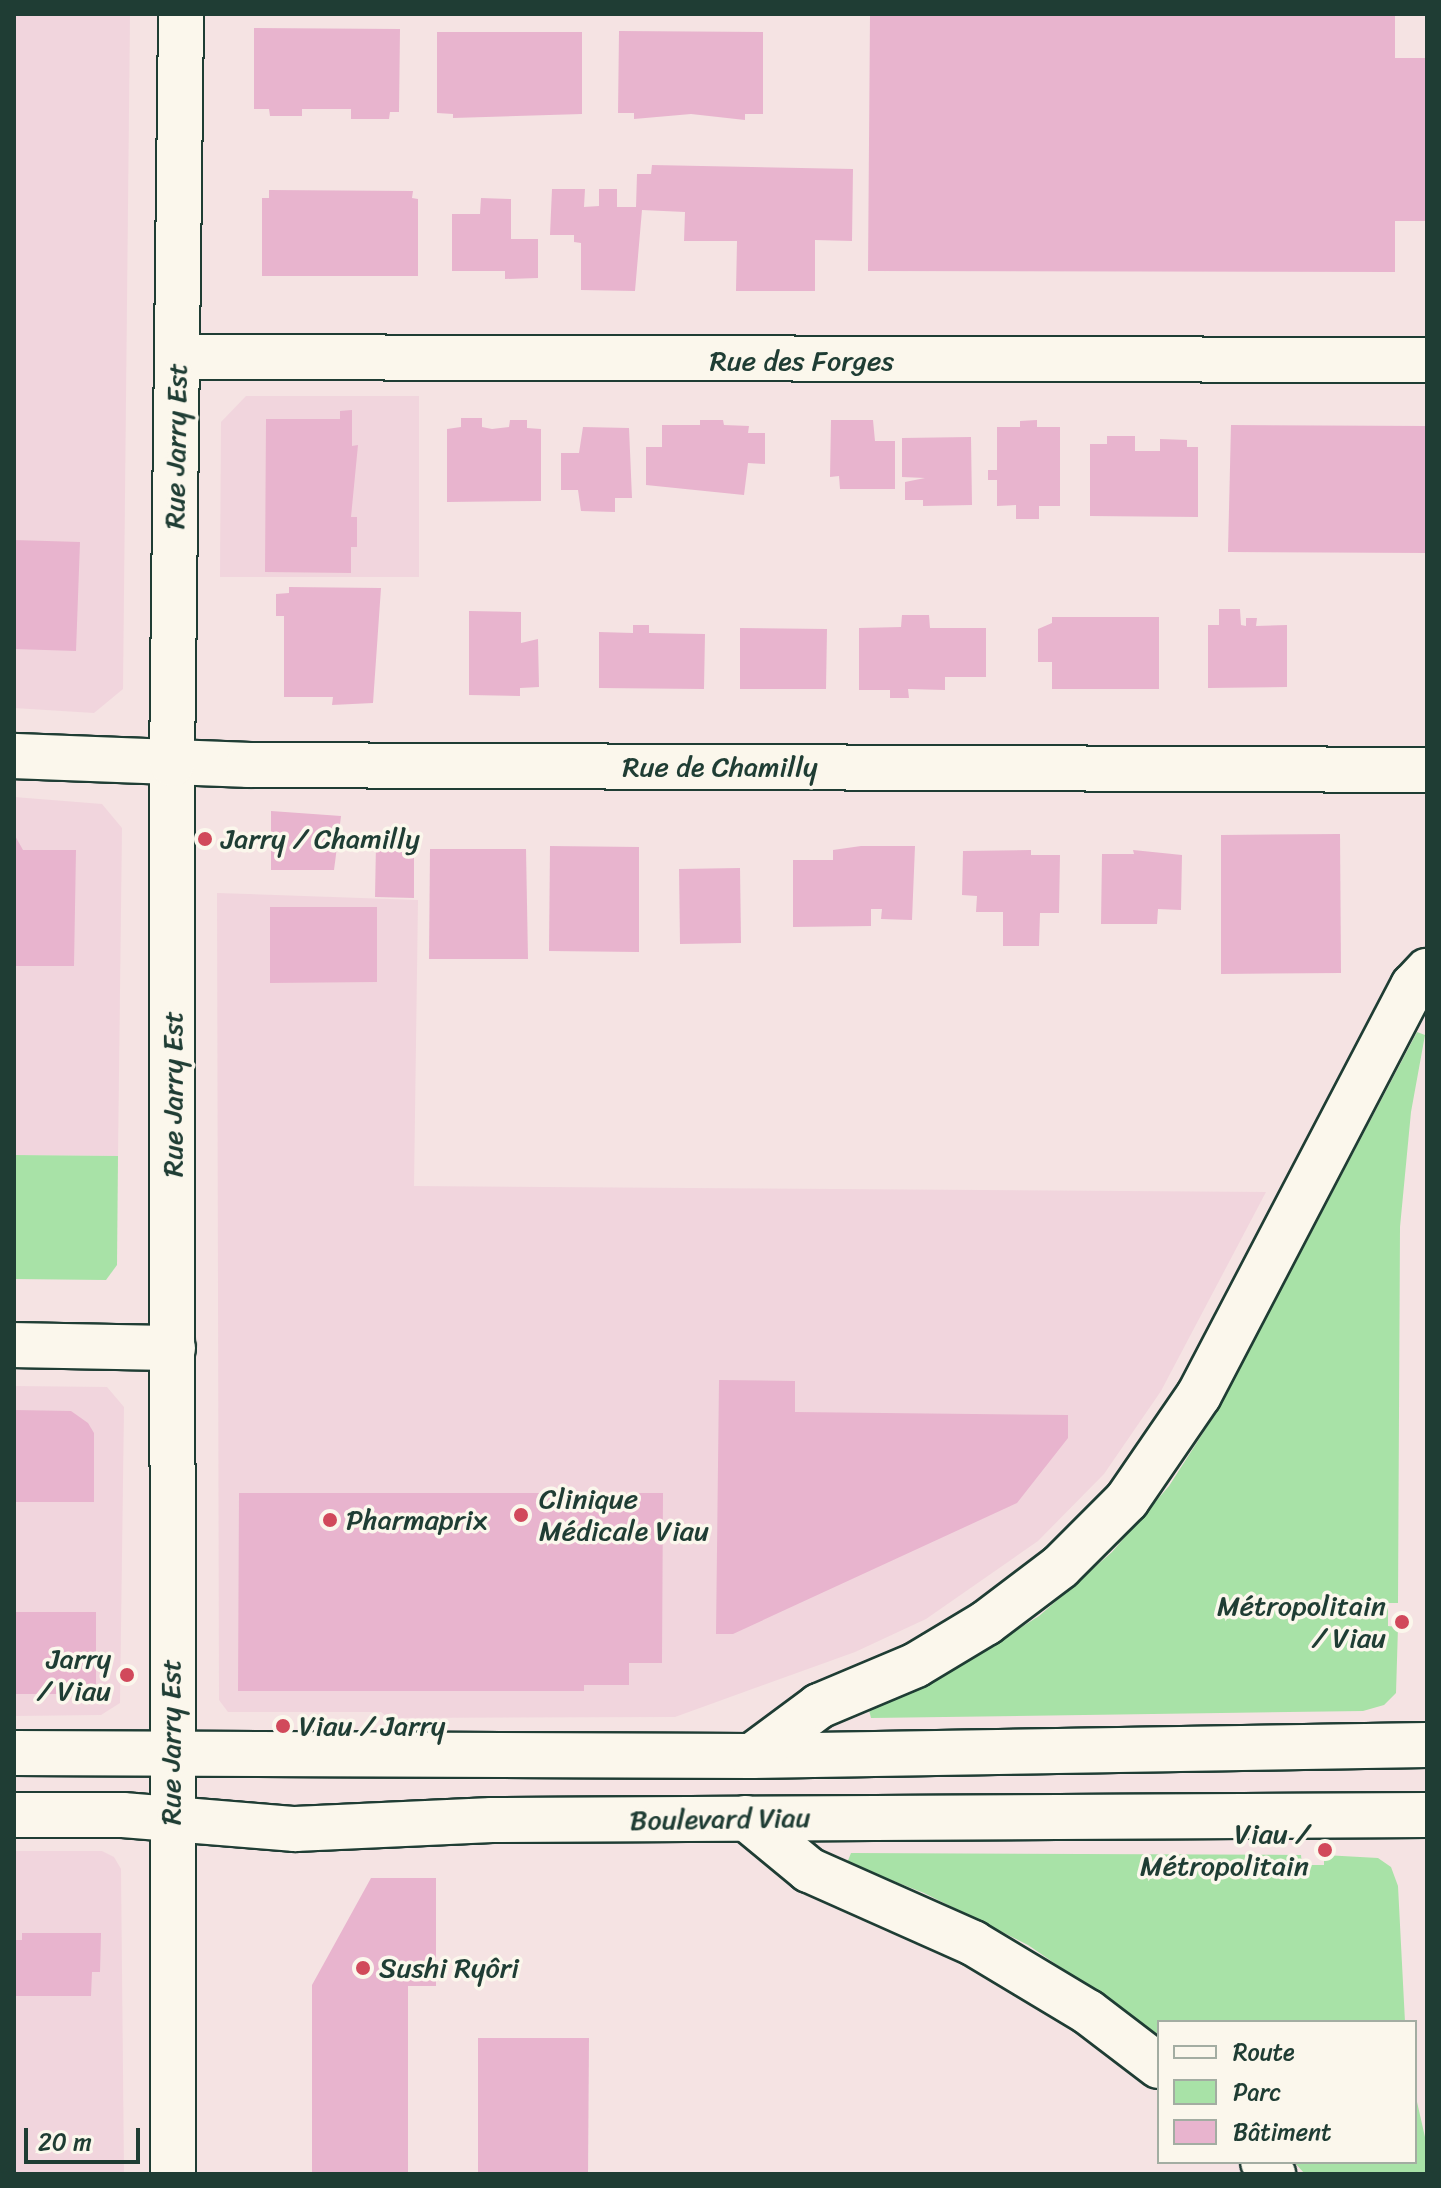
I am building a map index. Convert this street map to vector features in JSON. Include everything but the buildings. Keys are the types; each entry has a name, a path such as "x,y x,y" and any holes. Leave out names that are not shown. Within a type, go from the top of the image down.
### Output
{"street":[{"name":"Rue Jarry Est","path":"173,2174 170,1818 173,1755 172,764 181,14"},
{"name":"Rue des Forges","path":"177,357 1427,360"},
{"name":"Rue de Chamilly","path":"14,756 172,764 1427,770"},
{"path":"752,1756 819,1706 916,1665 986,1623 1060,1567 1127,1500 1199,1395 1413,986 1427,971"},
{"path":"14,1345 173,1348"},
{"path":"14,1753 752,1756 1427,1745"},
{"name":"Boulevard Viau","path":"14,1815 170,1818 295,1829 746,1818 1427,1815"},
{"path":"746,1818 809,1870 973,1943 1088,2012 1157,2064"}],"shaded area":[{"path":"14,14 130,14 123,689 94,713 14,708"},
{"path":"246,396 419,396 419,577 220,577 221,422"},
{"path":"14,797 102,804 122,828 118,1156 14,1155"},
{"path":"217,893 418,900 414,1186 1266,1192 1161,1391 1104,1474 1038,1541 926,1619 855,1652 675,1717 388,1718 381,1712 228,1712 219,1700"},
{"path":"14,1386 107,1387 124,1407 120,1703 101,1715 14,1716"},
{"path":"14,1851 102,1851 114,1857 121,1869 124,2174 14,2174"}],"green space":[{"path":"1417,1032 1425,1035 1411,1112 1400,1227 1398,1603 1388,1603 1388,1626 1398,1627 1396,1693 1384,1705 1363,1711 871,1718 869,1710 941,1678 1039,1616 1112,1552 1169,1486 1219,1408"},
{"path":"14,1155 118,1156 117,1265 106,1280 14,1279"},
{"path":"851,1853 1301,1855 1302,1865 1324,1865 1324,1855 1378,1858 1391,1867 1398,1886 1405,2020 1157,2020 1157,2034 1028,1945 924,1893 847,1863"},
{"path":"1417,2102 1427,2146 1427,2174 1305,2174 1296,2164 1417,2164"}],"place":[{"name":"Jarry / Chamilly","path":"205,839"},
{"name":"Clinique Médicale Viau","path":"521,1515"},
{"name":"Pharmaprix","path":"330,1520"},
{"name":"Métropolitain / Viau","path":"1402,1622"},
{"name":"Jarry / Viau","path":"127,1675"},
{"name":"Viau / Jarry","path":"283,1726"},
{"name":"Viau / Métropolitain","path":"1325,1850"},
{"name":"Sushi Ryôri","path":"363,1968"}]}
